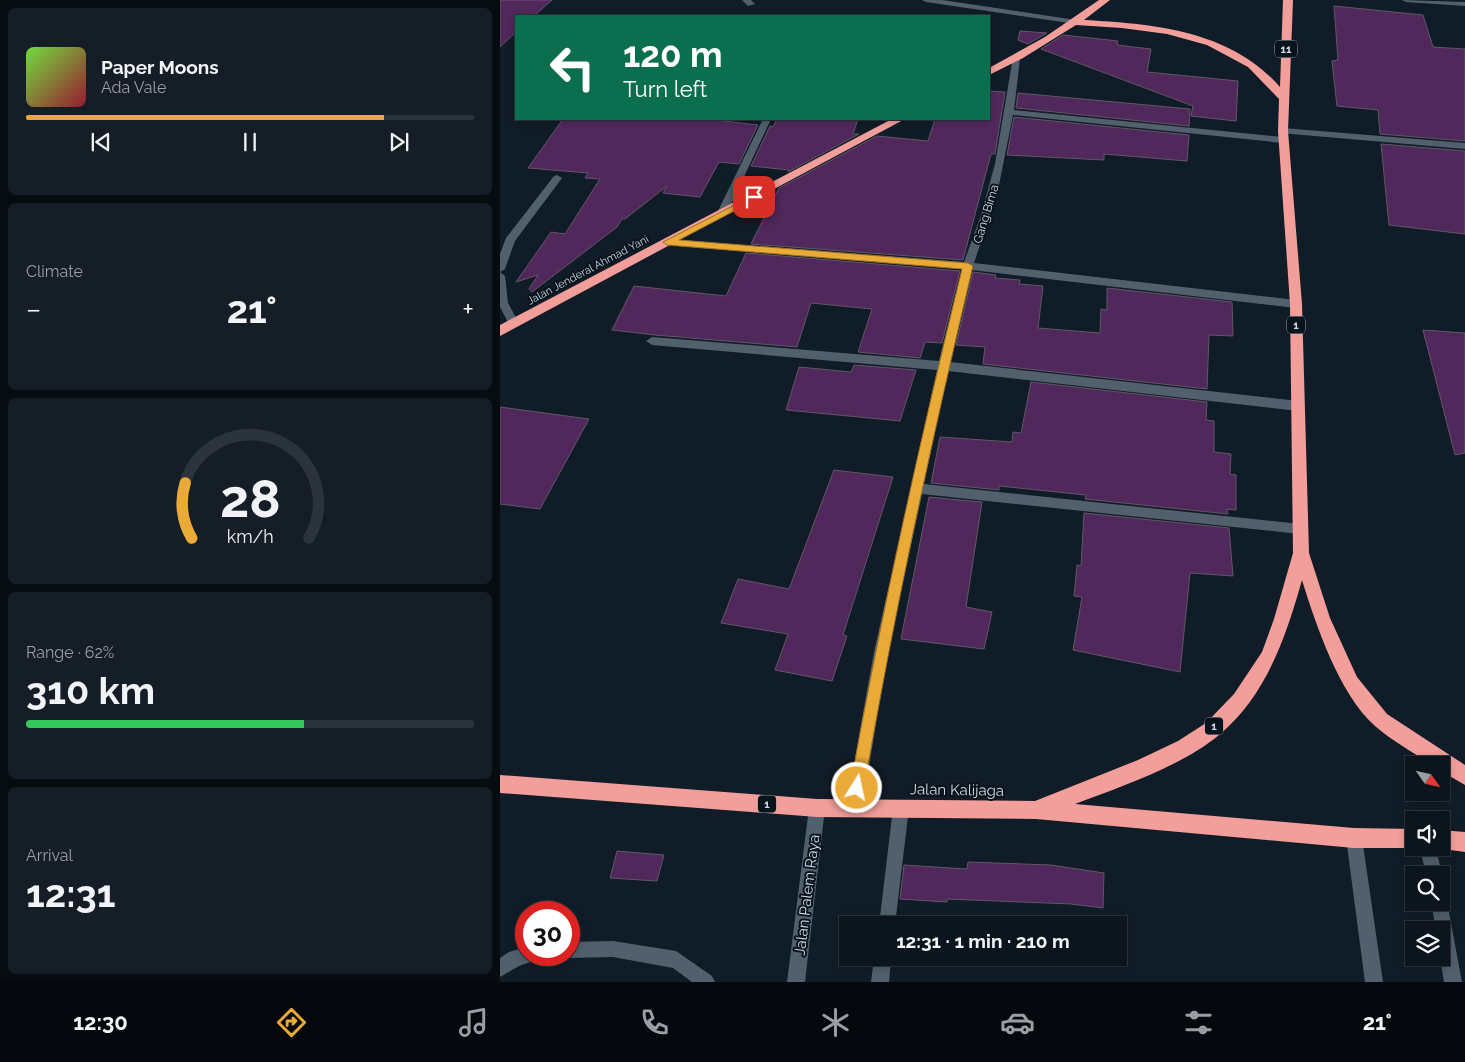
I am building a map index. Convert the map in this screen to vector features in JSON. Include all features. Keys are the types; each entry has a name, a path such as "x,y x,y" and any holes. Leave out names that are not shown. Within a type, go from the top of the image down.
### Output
{"highway":[{"path":"990,72 1016,59 1076,22 1106,0"},
{"name":"11","path":"1284,98 1288,0"},
{"path":"1076,22 1143,26 1195,37 1231,53 1253,66 1284,98"},
{"name":"1","path":"1284,98 1283,136 1296,304 1301,553 1322,618 1351,683 1381,720 1465,776"},
{"name":"Jalan Jenderal Ahmad Yani","path":"500,331 898,120"},
{"name":"1","path":"1036,810 1132,772 1205,735 1243,699 1267,659 1282,622 1301,553"},
{"name":"Jalan Kalijaga","path":"500,784 817,808 1036,810 1354,838 1405,839"},
{"path":"1450,841 1465,842"}],"street":[{"path":"926,0 1076,22"},
{"path":"1406,0 1465,4"},
{"name":"Gang Bima","path":"854,808 881,652 916,488 943,366 968,266 982,233 991,201 1011,112 1016,59"},
{"path":"1011,112 1283,136 1465,146"},
{"path":"721,215 767,120"},
{"path":"500,269 510,240 557,178"},
{"path":"667,242 968,266 1296,304"},
{"path":"500,276 503,303 514,323"},
{"path":"652,341 943,366 1298,406"},
{"path":"916,488 1300,529"},
{"name":"Jalan Palem Raya","path":"796,982 817,808"},
{"path":"888,916 901,808"},
{"path":"1354,838 1374,982"},
{"path":"1441,911 1453,982"},
{"path":"580,950 613,949 676,960 706,982"},
{"path":"500,968 515,958"},
{"path":"880,982 882,966"}],"building":[{"path":"500,0 552,0 535,15 515,15 515,33 500,47"},
{"path":"1334,6 1423,15 1433,47 1465,49 1465,141 1380,134 1378,110 1337,106 1332,61 1338,60"},
{"path":"1020,31 1047,33 1028,44 1018,40"},
{"path":"1063,35 1118,41 1117,45 1151,49 1147,72 1238,81 1236,121 1191,116 1193,106 1041,49"},
{"path":"990,91 1005,92 995,154 991,154 963,260 751,244 779,188 877,136 928,141 935,120 990,120"},
{"path":"1018,93 1190,109 1189,126 1016,108"},
{"path":"1014,117 1189,135 1187,161 1104,154 1104,160 1007,155"},
{"path":"562,120 716,120 758,125 739,164 719,162 700,197 663,193 667,186 625,219 622,219 617,227 532,292 529,289 538,275 516,282 551,232 565,234 600,179 585,178 588,173 528,168"},
{"path":"776,120 858,120 853,134 859,134 788,172 789,170 751,166 770,126 773,127"},
{"path":"1381,144 1465,151 1465,234 1389,225"},
{"path":"746,253 960,271 942,343 925,342 920,358 858,352 872,309 811,303 797,347 612,330 634,286 726,296"},
{"path":"973,272 996,275 995,278 1020,280 1019,284 1043,286 1038,328 1100,333 1101,309 1107,310 1107,288 1232,302 1233,336 1209,335 1207,389 983,364 985,347 956,345"},
{"path":"1423,330 1465,333 1465,453 1455,455"},
{"path":"854,365 916,370 900,421 786,410 799,367 851,372"},
{"path":"1031,382 1207,402 1206,420 1214,421 1214,452 1231,454 1230,474 1236,475 1236,510 1227,509 1228,514 1085,499 1086,495 999,486 999,490 931,483 940,437 1012,442 1013,432 1021,433"},
{"path":"500,407 589,419 540,509 500,504"},
{"path":"834,470 893,477 843,635 847,636 832,681 775,670 788,634 721,623 738,579 789,589"},
{"path":"929,497 982,502 966,607 992,612 984,649 901,639"},
{"path":"1084,513 1229,528 1233,576 1190,573 1180,672 1073,650 1082,597 1074,596 1077,565 1081,566"},
{"path":"617,851 664,855 657,881 610,878"},
{"path":"968,862 1051,865 1104,873 1103,908 1071,904 947,899 947,902 900,899 904,865 967,869"}],"route":[{"path":"754,197 667,242 968,266 935,401 881,652 857,788"}]}
